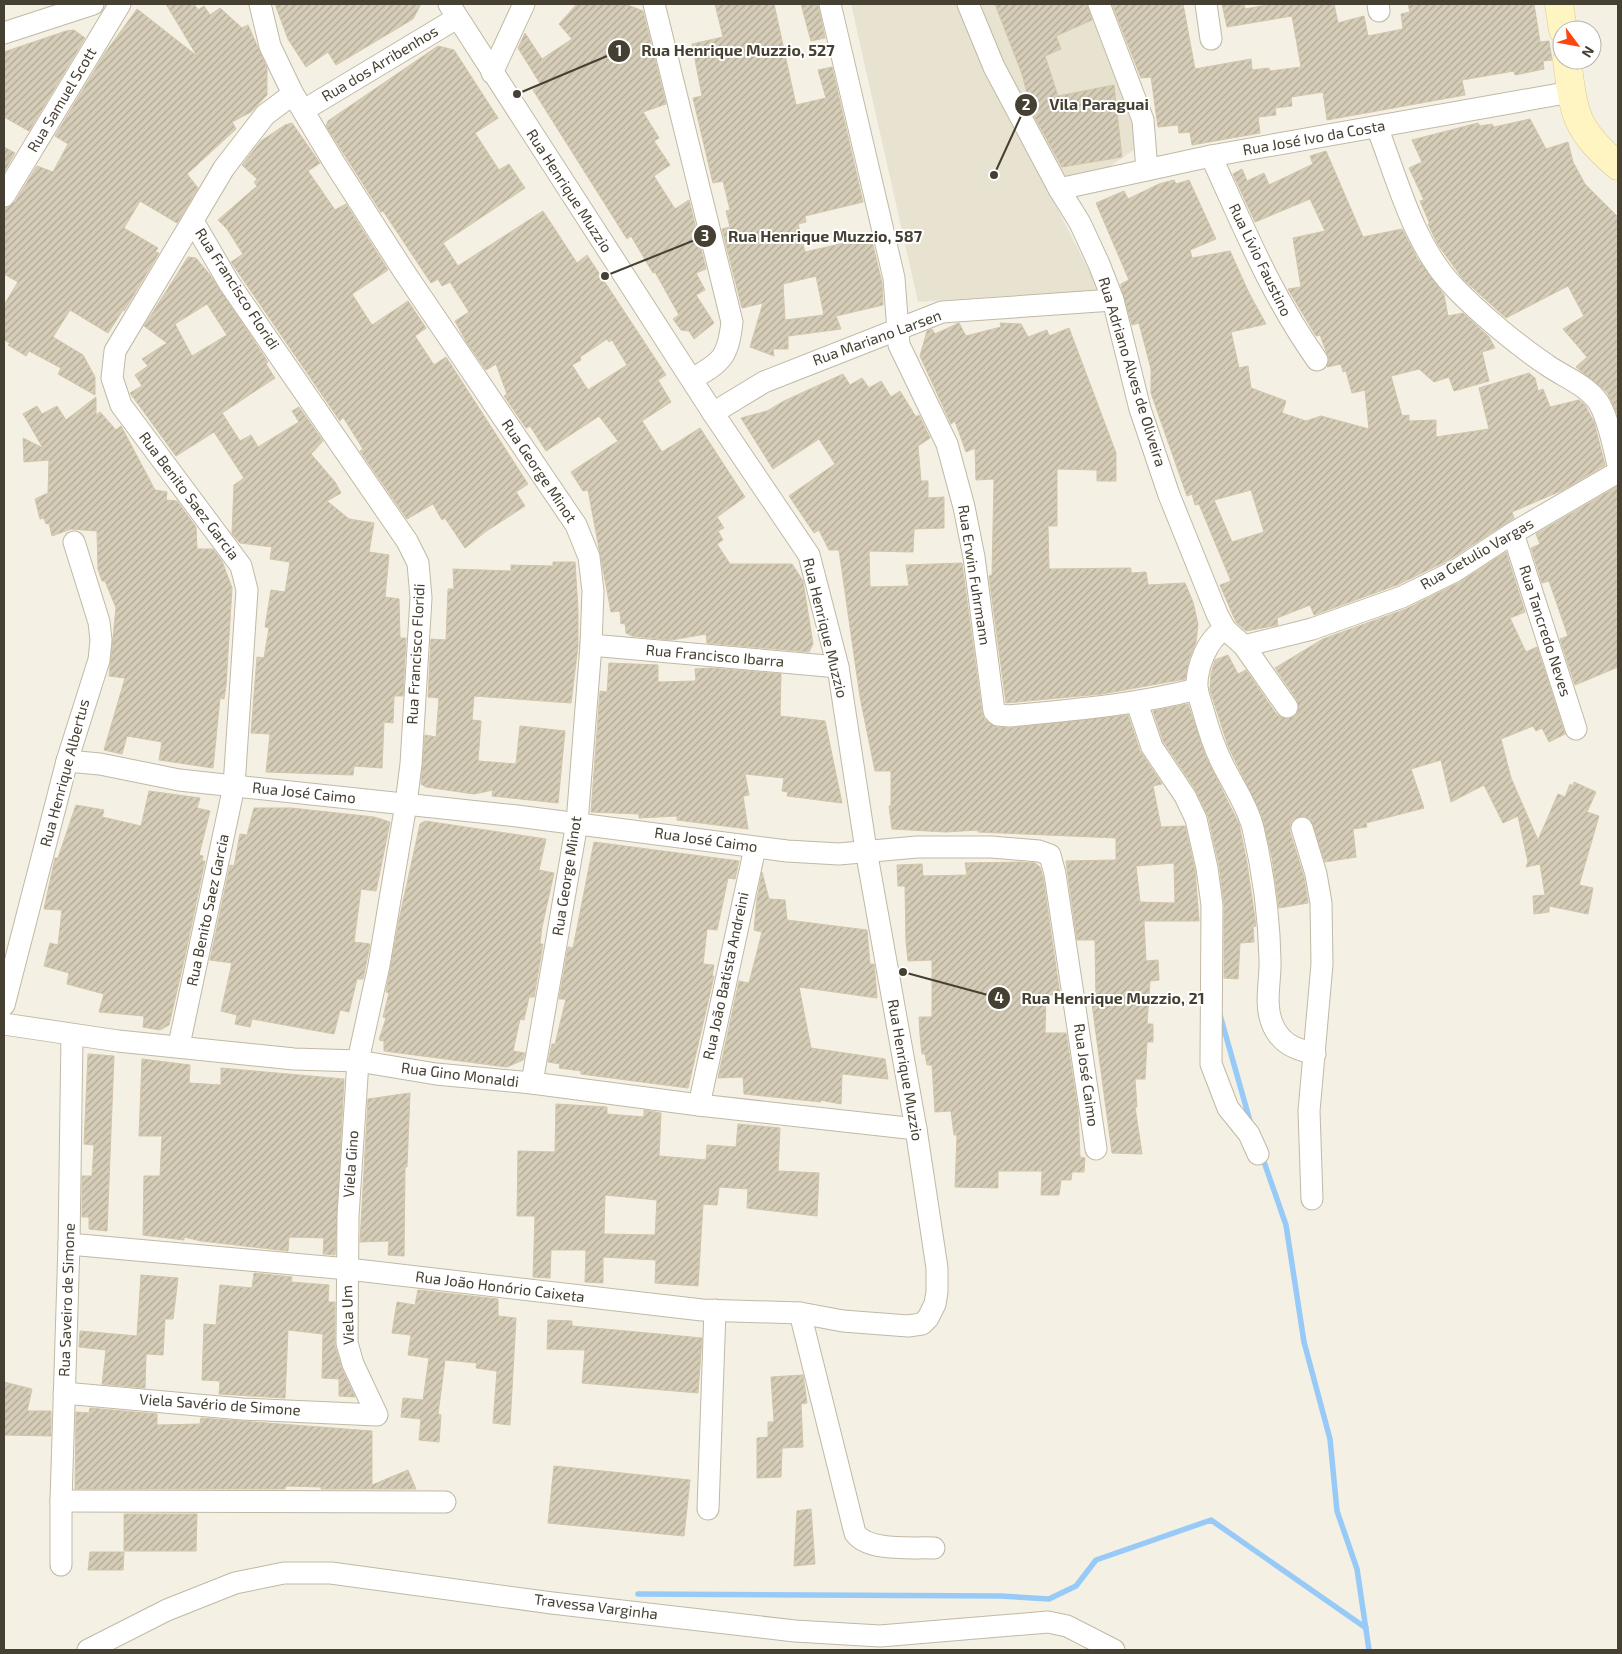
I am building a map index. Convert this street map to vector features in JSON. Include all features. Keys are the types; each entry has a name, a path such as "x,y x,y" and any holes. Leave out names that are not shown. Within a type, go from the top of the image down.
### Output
{"main road":[{"path":"1559,4 1561,20"},
{"path":"1568,70 1571,92 1579,123 1592,143 1618,166"}],"street":[{"path":"4,33 93,4"},
{"name":"Rua Samuel Scott","path":"4,196 120,4"},
{"name":"Rua George Minot","path":"260,4 270,46 298,102 405,273 576,525 589,556 593,591 591,645 577,823 532,1083"},
{"path":"492,73 524,4"},
{"path":"654,4 732,322 730,344 718,364 692,379"},
{"name":"Rua Erwin Fuhrmann","path":"830,4 894,278 899,345 904,360 947,444 964,507 974,557 994,711 998,715 1009,716 1137,703"},
{"name":"Rua Adriano Alves de Oliveira","path":"968,4 994,67 1059,189 1080,223 1112,300 1140,409 1170,495 1225,629 1244,646 1287,707"},
{"path":"1099,4 1143,120 1147,170"},
{"path":"1206,4 1211,39"},
{"name":"Rua dos Arribenhos","path":"298,102 453,11"},
{"name":"Rua Henrique Muzzio","path":"453,11 713,412 810,556 838,667 866,850 916,1129 938,1281 935,1304 928,1318"},
{"name":"Rua José Ivo da Costa","path":"1059,189 1211,156 1571,92"},
{"name":"Rua Benito Saez Garcia","path":"179,1046 234,786 247,590 241,566 121,405 112,378 116,351 224,168 265,114 298,102"},
{"path":"1377,127 1414,223 1430,257 1454,286 1486,317 1546,365 1592,394 1604,416 1618,465"},
{"name":"Rua Lívio Faustino","path":"1211,156 1274,292 1290,322 1317,360"},
{"name":"Rua Francisco Floridi","path":"193,221 229,283 407,541 418,563 421,598 406,804 379,965 358,1060"},
{"name":"Rua Mariano Larsen","path":"713,412 764,382 942,312 1112,300"},
{"name":"Rua Getulio Vargas","path":"1244,646 1312,629 1402,597 1455,571 1513,533 1618,472"},
{"name":"Rua Tancredo Neves","path":"1513,533 1576,729"},
{"name":"Rua Henrique Albertus","path":"4,1005 67,761 99,660 101,640 96,608 84,579 74,542"},
{"path":"1225,629 1216,634 1201,662 1197,690 1222,763 1236,788 1252,828 1262,875 1268,935 1270,960 1268,1011 1271,1021 1280,1039 1286,1044 1296,1050 1315,1054"},
{"name":"Rua Francisco Ibarra","path":"591,645 838,667"},
{"path":"1197,690 1137,703 1152,746 1185,796 1196,819 1207,868 1212,905 1211,1064 1228,1108 1249,1134 1258,1154"},
{"name":"Rua José Caimo","path":"67,761 100,764 179,780 577,823 755,848 839,854 866,850 916,847 991,847 1039,851 1050,855 1055,874 1096,1149"},
{"path":"1302,828 1316,874 1321,903 1322,964 1309,1111 1312,1199"},
{"name":"Rua João Batista Andreini","path":"699,1105 755,848"},
{"name":"Rua Gino Monaldi","path":"4,1024 72,1035 294,1059 358,1060 436,1074 532,1083 699,1105 916,1129"},
{"name":"Rua Saveiro de Simone","path":"61,1565 60,1501 69,1244 72,1035"},
{"name":"Viela Gino","path":"348,1268 348,1216 358,1060"},
{"name":"Rua João Honório Caixeta","path":"69,1244 348,1268 715,1310 800,1313 843,1321 908,1326 922,1324 928,1318"},
{"name":"Viela Um","path":"348,1268 347,1343 353,1364 377,1415"},
{"path":"708,1509 715,1310"},
{"path":"800,1313 855,1533 866,1543 876,1546 934,1548"},
{"name":"Viela Savério de Simone","path":"64,1393 242,1409 377,1415"},
{"path":"60,1501 445,1502"},
{"name":"Travessa Varginha","path":"88,1650 167,1610 236,1583 284,1573 331,1573 698,1619 795,1630 880,1636 1048,1622 1066,1626 1114,1650"}],"shaded area":[{"path":"851,4 1087,4 1141,145 1055,204 1099,290 918,302"}],"building":[{"path":"166,4 194,4 198,10 204,6 210,15 220,8 242,28 248,25 267,68 267,95 251,112 232,122 236,129 187,174 198,188 177,223 140,201 124,228 158,248 155,252 159,253 124,311 108,333 70,310 53,337 83,355 95,377 95,395 58,374 61,368 29,351 26,356 8,345 10,343 4,340 4,305 18,282 4,274 4,208 15,202 37,166 53,172 68,144 55,136 105,53 137,9 197,56"},
{"path":"275,4 421,4 413,19 336,65 328,52 306,67 288,39"},
{"path":"577,4 625,4 643,11 666,104 643,112 659,138 654,141 670,165 654,176 675,209 689,200 706,269 696,273 705,290 696,295 714,323 694,339 689,331 681,330 673,319 679,315 655,272 653,273 631,236 627,239 533,90 541,85 518,48 525,33 542,59 572,39 559,24"},
{"path":"715,4 774,4 796,105 826,98 818,70 832,67 863,202 805,216 806,222 798,224 805,252 871,237 882,283 883,305 836,316 841,329 788,336 788,349 773,349 774,356 750,347 763,303 742,308 722,229 730,227 726,211 730,210 723,181 713,183 693,98 702,96 692,44 723,37","holes":["816,276 824,315 785,320 783,284"]},
{"path":"801,4 818,4 825,38 811,41"},
{"path":"995,4 1087,4 1092,20 1056,36 1061,49 1045,56 1058,96 1114,85 1122,157 1062,167 1032,112 1022,74"},
{"path":"1112,4 1183,4 1195,69 1251,59 1252,70 1269,68 1270,71 1301,67 1292,16 1227,27 1222,4 1244,4 1245,9 1272,4 1334,4 1338,23 1364,16 1368,36 1403,29 1401,14 1410,12 1408,4 1534,4 1540,42 1549,41 1552,60 1543,61 1544,69 1515,75 1514,71 1462,80 1465,95 1327,120 1323,92 1291,97 1292,106 1275,108 1276,115 1258,117 1260,133 1192,145 1190,132 1179,133 1178,125 1158,127 1151,77 1141,78"},
{"path":"74,30 85,38 29,131 4,117 4,52"},
{"path":"438,46 454,50 498,118 475,133 499,170 509,164 525,188 443,243 458,266 543,211 577,263 587,255 666,375 658,380 671,402 642,421 662,452 700,428 745,497 717,517 724,528 718,531 723,540 717,544 730,564 792,564 803,581 813,644 809,652 707,643 706,634 671,640 632,636 626,633 625,623 621,624 620,611 611,612 588,490 583,491 571,472 618,441 599,416 546,451 530,426 526,428 504,396 507,394 496,364 486,370 467,343 455,321 469,312 450,282 442,286 438,279 431,283 383,211 381,212 326,126 328,121","holes":["607,339 609,342 612,340 627,365 588,390 572,365 581,360 580,357"]},
{"path":"1530,119 1546,149 1568,142 1573,162 1585,184 1618,217 1618,416 1607,392 1576,367 1587,357 1563,329 1584,316 1568,286 1506,318 1463,279 1438,245 1420,201 1424,200 1409,168 1422,162 1412,140 1478,123 1480,126 1492,124 1494,127"},
{"path":"292,123 320,163 308,171 335,210 346,204 388,270 352,294 372,325 408,301 426,328 415,336 434,365 446,357 528,484 516,492 525,506 485,532 465,548 445,518 442,520 433,504 407,519 360,451 363,449 343,417 340,421 231,262 243,254 227,229 218,220 257,186 254,182 257,179 242,165 261,141 285,125"},
{"path":"4,147 15,153 4,172"},
{"path":"1326,151 1363,237 1402,229 1417,258 1444,295 1448,316 1463,313 1489,337 1495,348 1482,352 1489,381 1454,391 1449,377 1434,382 1419,369 1391,376 1402,416 1409,415 1409,421 1436,420 1436,437 1489,429 1479,388 1529,373 1535,378 1538,391 1543,389 1550,407 1579,400 1585,405 1594,422 1605,465 1563,490 1512,512 1514,518 1449,560 1397,585 1314,615 1310,605 1277,618 1278,625 1246,631 1236,622 1220,585 1231,581 1199,504 1195,505 1192,494 1187,496 1151,393 1151,369 1139,323 1132,325 1121,287 1121,284 1129,280 1096,203 1124,191 1128,199 1159,184 1174,180 1176,184 1189,180 1216,239 1190,250 1192,258 1230,251 1249,293 1266,324 1231,332 1239,368 1248,366 1251,388 1286,401 1282,413 1306,421 1321,416 1369,429 1365,390 1352,393 1346,371 1343,372 1341,364 1327,367 1329,359 1320,335 1316,336 1288,289 1301,287 1293,238 1325,231 1310,199 1255,222 1233,174 1242,169 1247,181 1264,173 1269,185 1313,164 1310,156","holes":["1251,490 1264,532 1232,542 1214,500"]},
{"path":"188,257 196,258 210,275 268,362 266,364 275,378 222,413 240,441 251,435 258,447 299,422 292,411 299,407 323,441 311,454 335,482 341,493 327,501 349,519 374,523 369,552 389,555 385,597 399,599 400,638 406,638 403,696 394,696 393,723 384,722 382,768 354,766 353,775 266,772 270,734 251,733 257,657 264,658 269,628 265,627 271,590 285,592 290,562 270,559 272,547 240,543 232,534 234,485 244,478 214,432 176,456 130,393 142,386 135,375 148,366 142,359 167,343 144,326","holes":["207,304 227,335 192,356 175,324"]},
{"path":"959,323 966,336 1001,327 1000,323 1021,324 1028,337 1047,330 1049,336 1069,328 1116,453 1116,481 1097,481 1097,470 1057,469 1057,526 1048,526 1049,569 1131,568 1131,573 1146,572 1148,585 1185,583 1193,602 1198,624 1196,642 1189,659 1185,679 1102,694 1006,703 989,576 992,575 994,479 976,480 975,448 966,452 955,421 951,424 920,356 927,331 932,329 935,334"},
{"path":"843,374 850,385 862,378 869,388 881,381 891,397 900,391 916,417 919,415 930,438 918,446 921,481 928,481 928,498 944,497 944,528 914,529 913,552 869,551 870,587 909,586 906,565 962,563 982,713 985,720 996,727 1010,728 1128,715 1140,751 1162,784 1153,786 1161,827 1185,826 1195,870 1199,921 1144,921 1146,961 1158,960 1159,980 1150,981 1147,1024 1153,1024 1153,1042 1147,1042 1145,1079 1135,1079 1137,1107 1135,1107 1142,1154 1112,1153 1092,1004 1096,1004 1095,940 1077,940 1066,861 1116,860 1116,838 978,832 978,830 946,832 892,829 889,806 891,806 891,771 875,771 860,697 839,550 829,550 819,530 814,533 789,496 835,464 819,439 773,469 741,418 767,411 784,401","holes":["1174,863 1175,903 1140,902 1136,866"]},
{"path":"96,397 96,415 100,412 116,430 121,426 155,490 167,492 166,500 177,501 196,527 197,549 213,549 222,561 232,588 226,685 224,699 220,698 213,768 159,760 162,742 127,736 122,754 104,750 125,678 109,676 116,608 98,569 97,531 71,529 52,536 49,523 46,524 44,518 40,519 35,499 48,493 49,460 24,462 23,438 43,448 23,414 37,406 42,414 57,406 66,420"},
{"path":"1618,486 1618,667 1575,685 1560,639 1568,636 1549,581 1542,583 1531,548 1540,544 1536,534"},
{"path":"1506,552 1525,612 1510,618 1526,652 1537,647 1565,734 1549,742 1542,728 1536,731 1533,726 1501,739 1511,778 1538,840 1558,794 1565,797 1570,784 1573,786 1574,782 1596,792 1587,812 1599,816 1579,885 1593,888 1588,914 1549,906 1549,912 1534,914 1533,896 1545,895 1540,864 1526,867 1528,862 1518,816 1503,823 1484,785 1451,802 1441,760 1411,769 1424,808 1366,823 1367,827 1353,829 1356,857 1325,862 1311,819 1304,816 1293,819 1290,825 1290,832 1304,877 1308,903 1279,908 1272,858 1262,816 1228,746 1210,690 1211,674 1215,660 1228,655 1238,674 1246,670 1277,715 1282,718 1294,717 1298,712 1297,700 1275,668 1323,639 1406,609 1460,582"},
{"path":"553,562 575,562 578,646 571,703 474,696 472,720 481,721 478,761 516,764 520,726 565,731 558,803 492,796 493,790 474,794 426,787 421,784 425,735 436,737 439,698 428,697 431,639 446,640 448,589 454,589 453,569 511,571 511,565 553,566"},
{"path":"609,663 658,665 658,682 696,681 695,669 711,668 781,674 780,716 825,721 842,803 787,796 788,792 782,791 784,778 745,774 749,795 743,796 748,829 677,820 677,816 639,818 639,814 591,812 600,691 607,692"},
{"path":"1188,704 1205,755 1239,824 1247,863 1256,926 1253,927 1254,942 1240,943 1238,979 1224,978 1224,903 1219,865 1208,816 1195,789 1163,741 1153,711"},
{"path":"149,791 200,798 197,808 210,811 199,855 203,856 202,861 205,861 185,956 169,1025 160,1030 143,1027 144,1016 99,1012 104,994 67,984 69,973 44,966 50,943 58,945 62,910 44,909 55,858 58,858 76,805 104,810 102,817 141,826"},
{"path":"254,808 291,808 374,817 390,822 376,891 361,889 354,942 370,944 363,979 357,979 349,1012 340,1010 334,1034 252,1019 250,1027 235,1024 237,1015 221,1011 232,963 210,960 230,865 234,866 240,834 247,835"},
{"path":"425,821 546,839 539,870 554,873 542,927 540,944 543,944 534,997 529,997 524,1020 520,1019 513,1051 525,1053 523,1060 507,1067 384,1051 384,1041 379,1040 386,1018 383,1017 389,993 386,992 399,920 420,824"},
{"path":"594,842 739,861 735,879 728,878 717,930 707,929 703,964 714,965 712,976 714,976 688,1088 581,1074 581,1071 559,1068 560,1064 548,1062 552,1044 555,1044 566,999 559,999 568,947 573,948"},
{"path":"965,863 1035,863 1040,867 1043,877 1060,995 1046,995 1045,1033 1066,1033 1078,1111 1080,1157 1085,1158 1084,1172 1072,1172 1071,1180 1061,1180 1059,1195 1041,1195 1042,1171 998,1171 998,1188 955,1187 957,1135 954,1135 951,1111 935,1112 932,1065 927,1065 925,1054 922,1054 920,1035 919,1017 932,1017 932,960 908,961 905,886 898,886 897,865 922,864 923,876 967,875"},
{"path":"762,872 769,899 785,900 787,920 867,930 870,964 874,964 877,998 799,987 811,1048 885,1059 888,1079 842,1074 841,1104 820,1100 821,1102 744,1094 743,1077 718,1078 739,981 749,983 762,932 754,930"},
{"path":"88,1054 114,1056 107,1231 89,1229 89,1217 82,1217 82,1176 92,1176 94,1145 84,1144"},
{"path":"142,1059 190,1065 189,1083 221,1085 221,1068 344,1079 335,1255 323,1254 324,1238 289,1237 288,1251 201,1241 184,1237 184,1240 143,1235 144,1176 160,1176 162,1136 139,1136"},
{"path":"410,1093 407,1167 405,1167 404,1256 388,1255 389,1241 360,1242 368,1099"},
{"path":"556,1104 607,1107 607,1114 644,1117 644,1110 661,1113 659,1156 706,1160 707,1145 736,1147 738,1124 780,1128 778,1171 819,1173 817,1216 747,1208 748,1189 719,1187 717,1205 703,1204 698,1286 655,1283 656,1260 603,1257 603,1283 585,1282 586,1250 551,1250 550,1278 533,1277 535,1216 517,1216 518,1151 555,1152","holes":["605,1195 657,1200 655,1235 604,1234"]},
{"path":"254,1273 292,1277 291,1282 329,1285 328,1302 335,1302 335,1346 342,1369 355,1397 339,1396 339,1379 322,1378 323,1334 288,1330 285,1398 219,1394 220,1381 202,1380 204,1324 216,1325 220,1285 252,1288"},
{"path":"141,1275 178,1278 173,1319 165,1319 163,1355 146,1354 145,1388 102,1384 106,1350 79,1347 80,1331 137,1336"},
{"path":"418,1290 498,1299 498,1316 516,1318 510,1425 493,1423 497,1371 476,1368 477,1363 445,1360 438,1414 441,1415 439,1442 419,1440 421,1419 401,1417 403,1398 423,1400 429,1358 408,1355 411,1335 392,1333 397,1302 415,1305"},
{"path":"548,1320 572,1321 572,1326 702,1338 698,1393 582,1383 585,1350 547,1349"},
{"path":"803,1375 807,1403 801,1404 803,1447 782,1448 781,1477 757,1478 757,1438 768,1437 768,1422 774,1422 771,1377"},
{"path":"4,1382 32,1389 27,1411 51,1411 51,1436 4,1435"},
{"path":"90,1408 157,1414 157,1425 200,1424 201,1418 372,1431 372,1485 408,1470 416,1489 321,1489 321,1487 286,1486 285,1489 75,1489 76,1412 89,1413"},
{"path":"554,1466 690,1480 684,1536 548,1523"},
{"path":"811,1509 815,1564 794,1566 797,1511"},
{"path":"124,1514 197,1514 196,1551 124,1551"},
{"path":"90,1552 124,1552 123,1570 88,1570"}],"waterway":[{"path":"1220,1015 1250,1121"},
{"path":"1262,1156 1286,1225 1304,1342 1330,1439 1337,1511 1357,1569 1369,1650"},
{"path":"638,1594 1000,1596 1049,1599 1076,1586 1096,1560 1211,1520 1366,1628"}],"place":[{"name":"Rua Henrique Muzzio, 527","path":"517,94"},
{"name":"Vila Paraguai","path":"994,175"},
{"name":"Rua Henrique Muzzio, 587","path":"605,276"},
{"name":"Rua Henrique Muzzio, 21","path":"903,972"}]}
